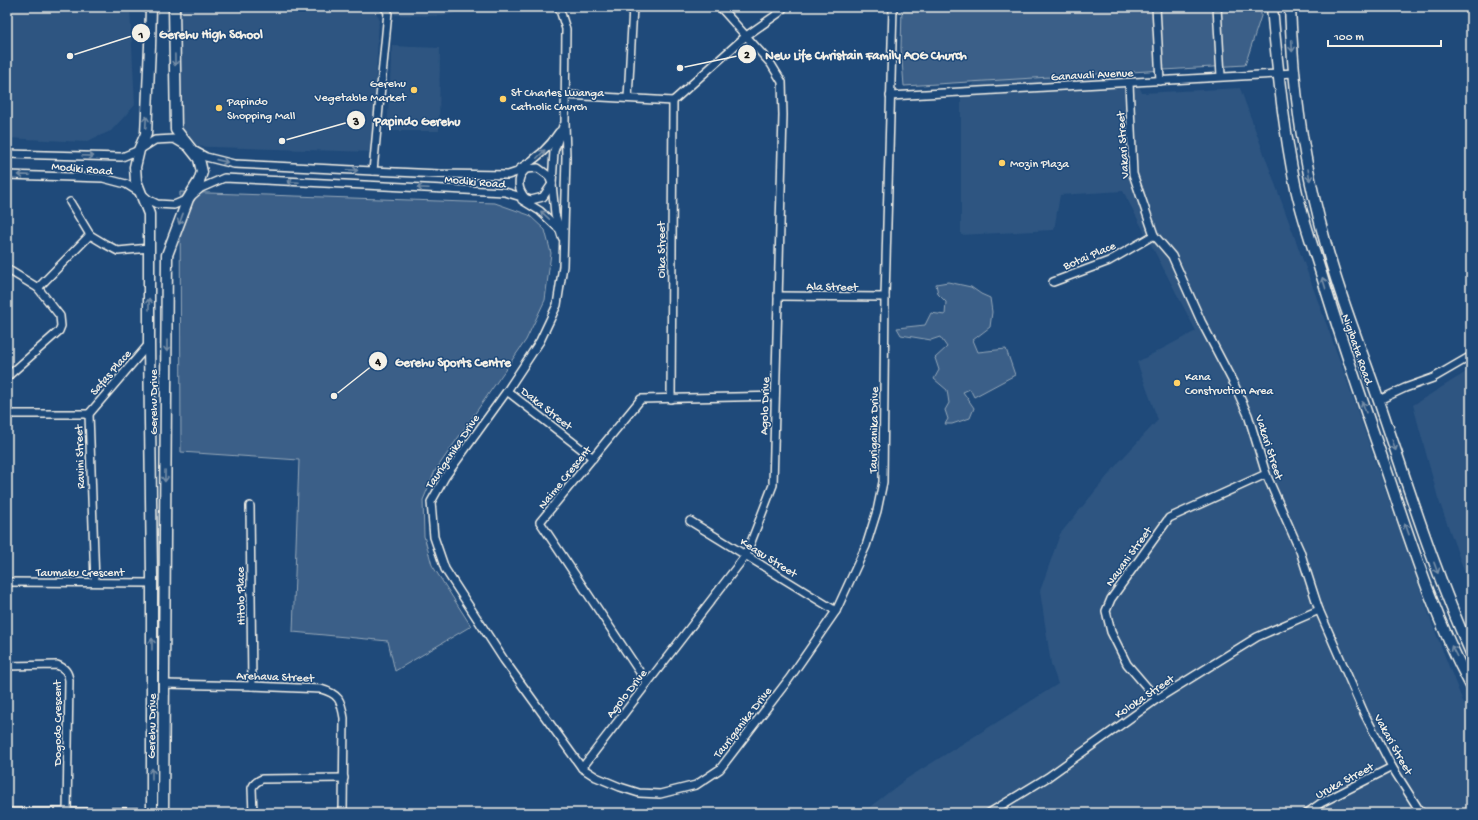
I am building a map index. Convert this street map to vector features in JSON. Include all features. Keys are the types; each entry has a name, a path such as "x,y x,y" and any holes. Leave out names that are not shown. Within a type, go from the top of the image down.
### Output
{"street":[{"name":"Gerehu Drive","path":"151,7 146,134 139,150 135,167 136,181 149,214 152,813"},
{"name":"Gerehu Drive","path":"163,813 167,255 188,199 199,181 202,172 200,159 176,130 174,7"},
{"path":"372,171 388,12 384,7"},
{"name":"Tauriganika Drive","path":"559,7 566,29 566,157 563,266 557,305 540,341 507,391 445,477 431,502 434,537 444,569 504,660 582,768 596,777 639,793 660,794 696,786 720,769 789,680 836,611 866,546 877,511 883,482 885,297 893,7"},
{"path":"628,98 633,7"},
{"name":"Agolo Drive","path":"582,768 746,555 773,485 783,115 782,82 771,64 720,7"},
{"path":"566,95 673,101 746,36 779,13 784,7"},
{"path":"1156,7 1160,81"},
{"path":"1217,7 1221,76"},
{"name":"Nigibata Road","path":"1272,7 1278,73 1295,184 1305,222 1339,334 1439,618 1471,686"},
{"name":"Nigibata Road","path":"1290,7 1294,72 1310,183 1325,242 1341,294 1379,400 1420,524 1444,588 1471,653"},
{"name":"Ganavali Avenue","path":"890,96 1294,72"},
{"name":"Vakari Street","path":"1129,83 1133,174 1154,235 1172,256 1201,321 1234,384 1248,415 1266,474 1300,551 1319,610 1364,713 1392,767 1421,813"},
{"name":"Oika Street","path":"671,399 673,101"},
{"path":"508,175 534,161 557,136 565,122"},
{"name":"Tauriganika Drive","path":"564,243 555,214 552,184 554,151 565,122"},
{"name":"Modiki Road","path":"7,154 122,157 139,150 155,140 174,139 206,157 234,164 439,174 508,175 538,168 549,176 552,184 543,197 531,200 516,197 505,192 224,178 201,188 188,199 174,205 157,204 126,184 103,178 7,174"},
{"path":"526,170 521,174 519,184 520,193 526,199"},
{"path":"516,197 540,211 558,227 564,243"},
{"path":"70,202 90,235 118,251 148,248"},
{"path":"38,288 90,235"},
{"name":"Botai Place","path":"1053,282 1109,261 1154,235"},
{"path":"7,269 38,288 60,316 61,326 59,331 7,377"},
{"name":"Ala Street","path":"778,296 885,297"},
{"name":"Safas Place","path":"89,414 149,344"},
{"path":"1379,400 1405,388 1433,378 1471,356"},
{"name":"Daka Street","path":"507,391 593,458"},
{"name":"Naime Crescent","path":"647,683 540,522 641,399 775,396"},
{"name":"Ravini Street","path":"7,414 89,414 95,582"},
{"name":"Nauani Street","path":"1157,699 1127,664 1111,632 1106,611 1111,599 1169,518 1266,474"},
{"name":"Hitolo Place","path":"250,506 252,686"},
{"name":"Keasu Street","path":"690,521 836,611"},
{"name":"Taumaku Crescent","path":"7,582 152,583"},
{"name":"Koloka Street","path":"989,813 1048,777 1157,699 1257,637 1319,610"},
{"name":"Dogodo Crescent","path":"7,666 57,665 65,669 67,672 69,680 67,813"},
{"name":"Arehava Street","path":"165,684 252,686 321,689 329,691 342,703 344,718 343,813"},
{"name":"Uruka Street","path":"1307,813 1321,804 1392,767"},
{"path":"253,813 252,788 259,780 344,778"},
{"path":"7,812 152,813"}],"shaded area":[{"path":"7,7 130,7 135,105 111,131 85,142 7,138"},
{"path":"180,7 371,7 379,17 372,152 179,146"},
{"path":"388,7 478,7 443,16 395,15"},
{"path":"902,7 1261,7 1261,16 1245,65 904,86 901,48"},
{"name":"Gerehu Vegetable Market","path":"392,46 440,48 439,131 387,131"},
{"path":"1133,70 1142,93 1240,88 1341,364 1433,626 1465,707 1471,718 1471,813 862,813 906,779 1058,684 1051,664 1040,591 1060,534 1119,462 1158,420 1137,362 1196,331 1123,191 1060,195 1054,230 961,235 961,96 979,78"},
{"path":"180,192 495,203 529,215 545,230 551,253 545,300 526,340 435,471 423,500 424,536 432,565 471,626 395,671 388,641 293,632 299,460 181,452"},
{"path":"948,282 971,287 990,298 992,312 990,327 973,340 978,352 1006,349 1015,375 974,397 970,389 963,392 974,408 970,418 952,424 945,424 948,419 945,410 949,403 947,390 934,379 939,370 935,358 947,347 940,337 931,340 901,335 897,328 925,325 931,313 945,315 946,302 938,294 936,284"},
{"path":"1471,369 1471,590 1438,498 1413,405"}],"place":[{"name":"Gerehu High School","path":"70,56"},
{"name":"New Life Christain Family AOG Church","path":"680,68"},
{"name":"Gerehu Vegetable Market","path":"414,90"},
{"name":"St Charles Lwanga Catholic Church","path":"503,99"},
{"name":"Papindo Shopping Mall","path":"219,108"},
{"name":"Papindo Gerehu","path":"282,141"},
{"name":"Mozin Plaza","path":"1002,163"},
{"name":"Kana Construction Area","path":"1177,383"},
{"name":"Gerehu Sports Centre","path":"334,396"}]}
